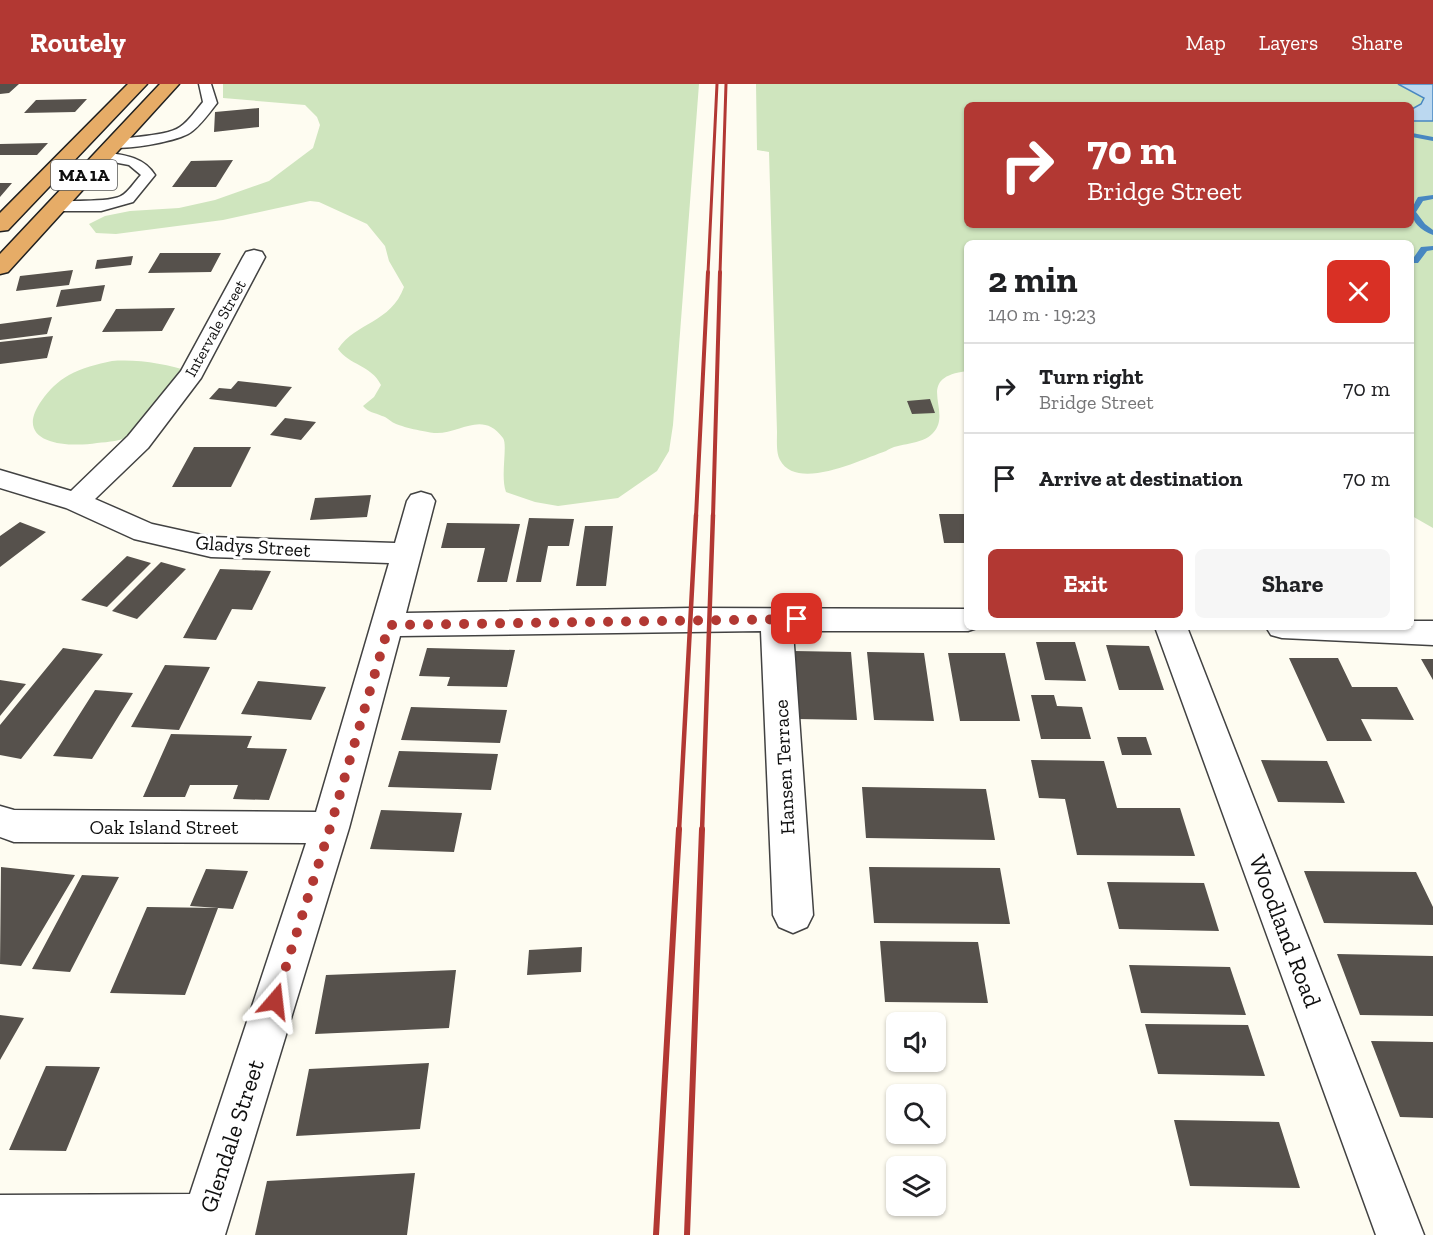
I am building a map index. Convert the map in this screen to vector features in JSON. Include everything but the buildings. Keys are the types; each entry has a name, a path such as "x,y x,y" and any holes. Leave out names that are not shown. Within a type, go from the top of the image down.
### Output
{"highway":[{"name":"MA 1A","path":"0,225 138,84"},
{"name":"MA 1A","path":"0,267 170,84"}],"street":[{"name":"Intervale Street","path":"76,502 138,442 192,373 254,257"},
{"name":"Gladys Street","path":"0,479 76,502 144,532 211,547 407,553"},
{"path":"421,501 389,625 776,619 964,620"},
{"name":"Hansen Terrace","path":"776,619 793,915"},
{"name":"Glendale Street","path":"204,1227 330,828 389,625"},
{"name":"Woodland Road","path":"1172,630 1400,1235"},
{"path":"1358,630 1433,633"},
{"name":"Oak Island Street","path":"0,821 14,826 330,828"},
{"path":"0,1219 204,1227"}],"lane":[{"path":"108,150 184,131 210,103 205,84"},
{"path":"53,208 101,206 128,199 148,175 144,166 108,150"}],"green space":[{"path":"223,84 699,84 673,425 669,451 657,471 618,498 558,506 535,502 506,492 503,438 487,425 470,425 443,433 434,433 397,425 365,408 363,406 374,397 381,385 372,373 348,359 338,349 354,333 391,308 404,287 389,261 385,246 367,224 319,202 310,201 223,220 116,234 96,233 89,224 105,216 130,211 179,208 215,200 269,181 313,148 320,125 317,117 305,105 223,98"},
{"path":"756,84 1398,84 1424,98 1421,104 1414,108 1414,102 964,102 964,228 1414,228 1414,121 1433,121 1433,528 1414,517 1414,240 964,240 964,372 951,375 941,381 937,396 938,424 933,433 922,440 897,446 830,470 800,473 788,469 780,460 777,450 769,152 757,150"},
{"path":"112,361 152,363 191,372 145,424 128,437 110,442 71,444 46,440 38,434 33,426 34,414 54,386 79,370"}],"water":[{"path":"1398,84 1433,84 1433,121 1414,121 1414,108 1421,104 1424,98"}],"waterway":[{"path":"1414,135 1433,139"},
{"path":"1414,209 1421,199 1433,197"},
{"path":"1414,215 1422,226 1433,233"},
{"path":"1415,261 1424,249 1433,248"}],"railway":[{"path":"708,273 717,84"},
{"path":"720,273 726,84"},
{"path":"696,517 708,272"},
{"path":"713,517 720,272"},
{"path":"679,831 696,515"},
{"path":"702,831 713,515"},
{"path":"656,1235 679,829"},
{"path":"687,1235 702,829"}],"route":[{"path":"275,1001 330,828 389,625 797,619"}]}
